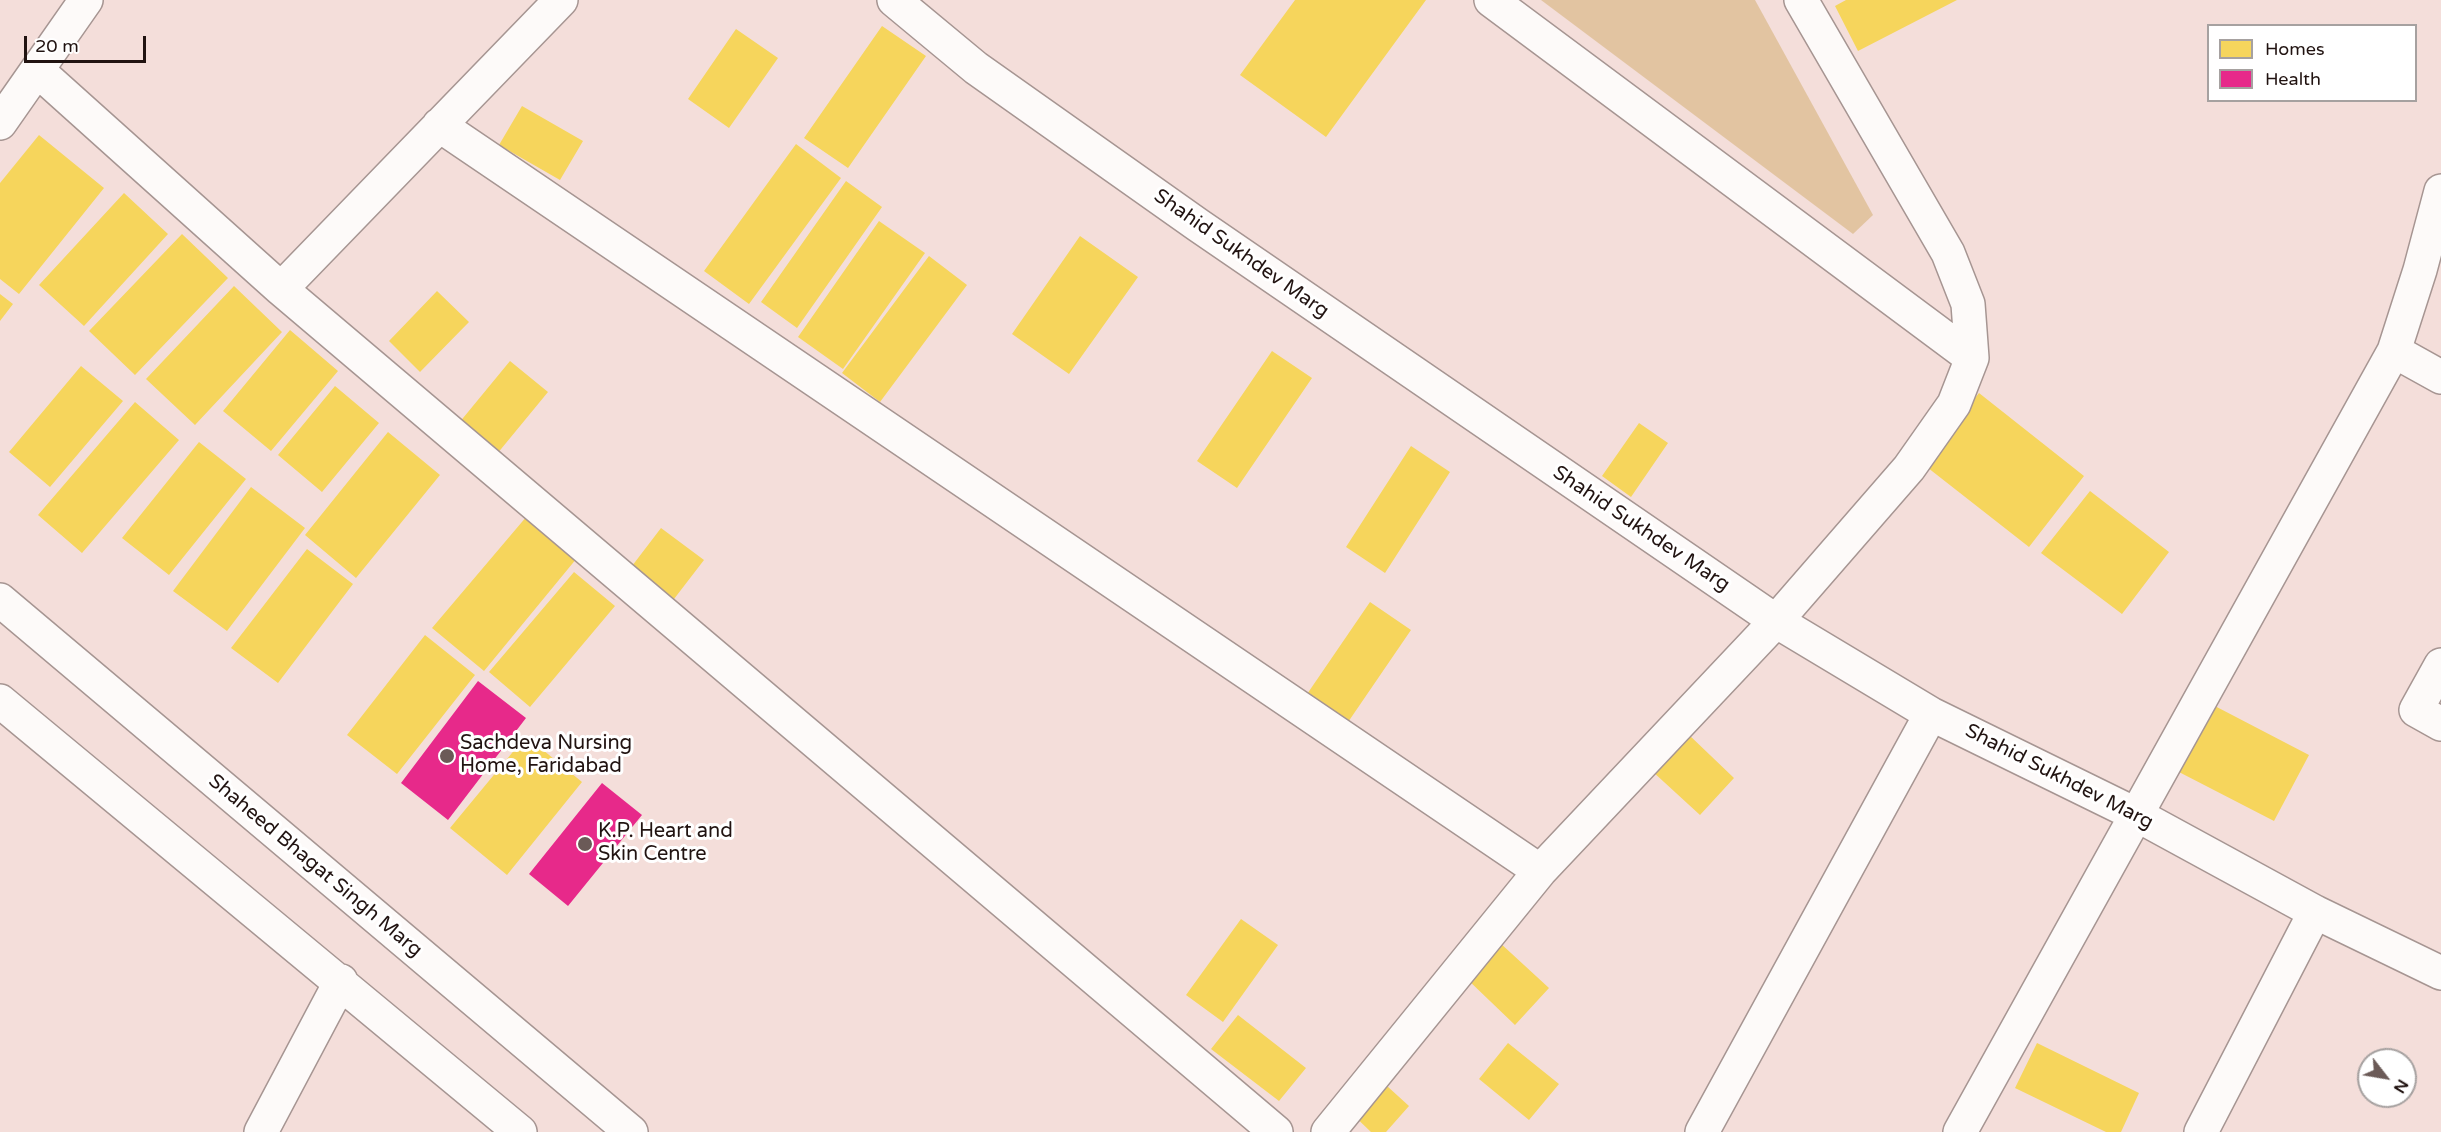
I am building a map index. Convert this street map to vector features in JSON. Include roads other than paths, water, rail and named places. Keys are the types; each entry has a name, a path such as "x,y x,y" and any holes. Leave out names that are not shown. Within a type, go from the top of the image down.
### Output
{"street":[{"path":"0,123 86,0"},
{"path":"281,290 561,0"},
{"name":"Shahid Sukhdev Marg","path":"894,0 976,68 1159,198 1776,621 1931,714 2137,814 2315,912 2441,973"},
{"path":"1491,0 1972,358"},
{"path":"1328,1132 1540,871 1776,621 1909,468 1954,404 1972,358 1968,304 1948,253 1801,0"},
{"path":"37,70 281,290 1276,1132"},
{"path":"439,125 1540,871"},
{"path":"1960,1132 2243,619 2394,351 2420,270 2441,191"},
{"path":"2394,351 2441,377"},
{"name":"Shaheed Bhagat Singh Marg","path":"0,600 631,1132"},
{"path":"2441,665 2416,710 2441,724"},
{"path":"0,701 520,1132"},
{"path":"1701,1132 1931,714"},
{"path":"2201,1132 2315,912"},
{"path":"261,1132 340,981"}],"place":[{"name":"Sachdeva Nursing Home, Faridabad","path":"447,756"},
{"name":"K.P. Heart and Skin Centre","path":"585,844"}]}
